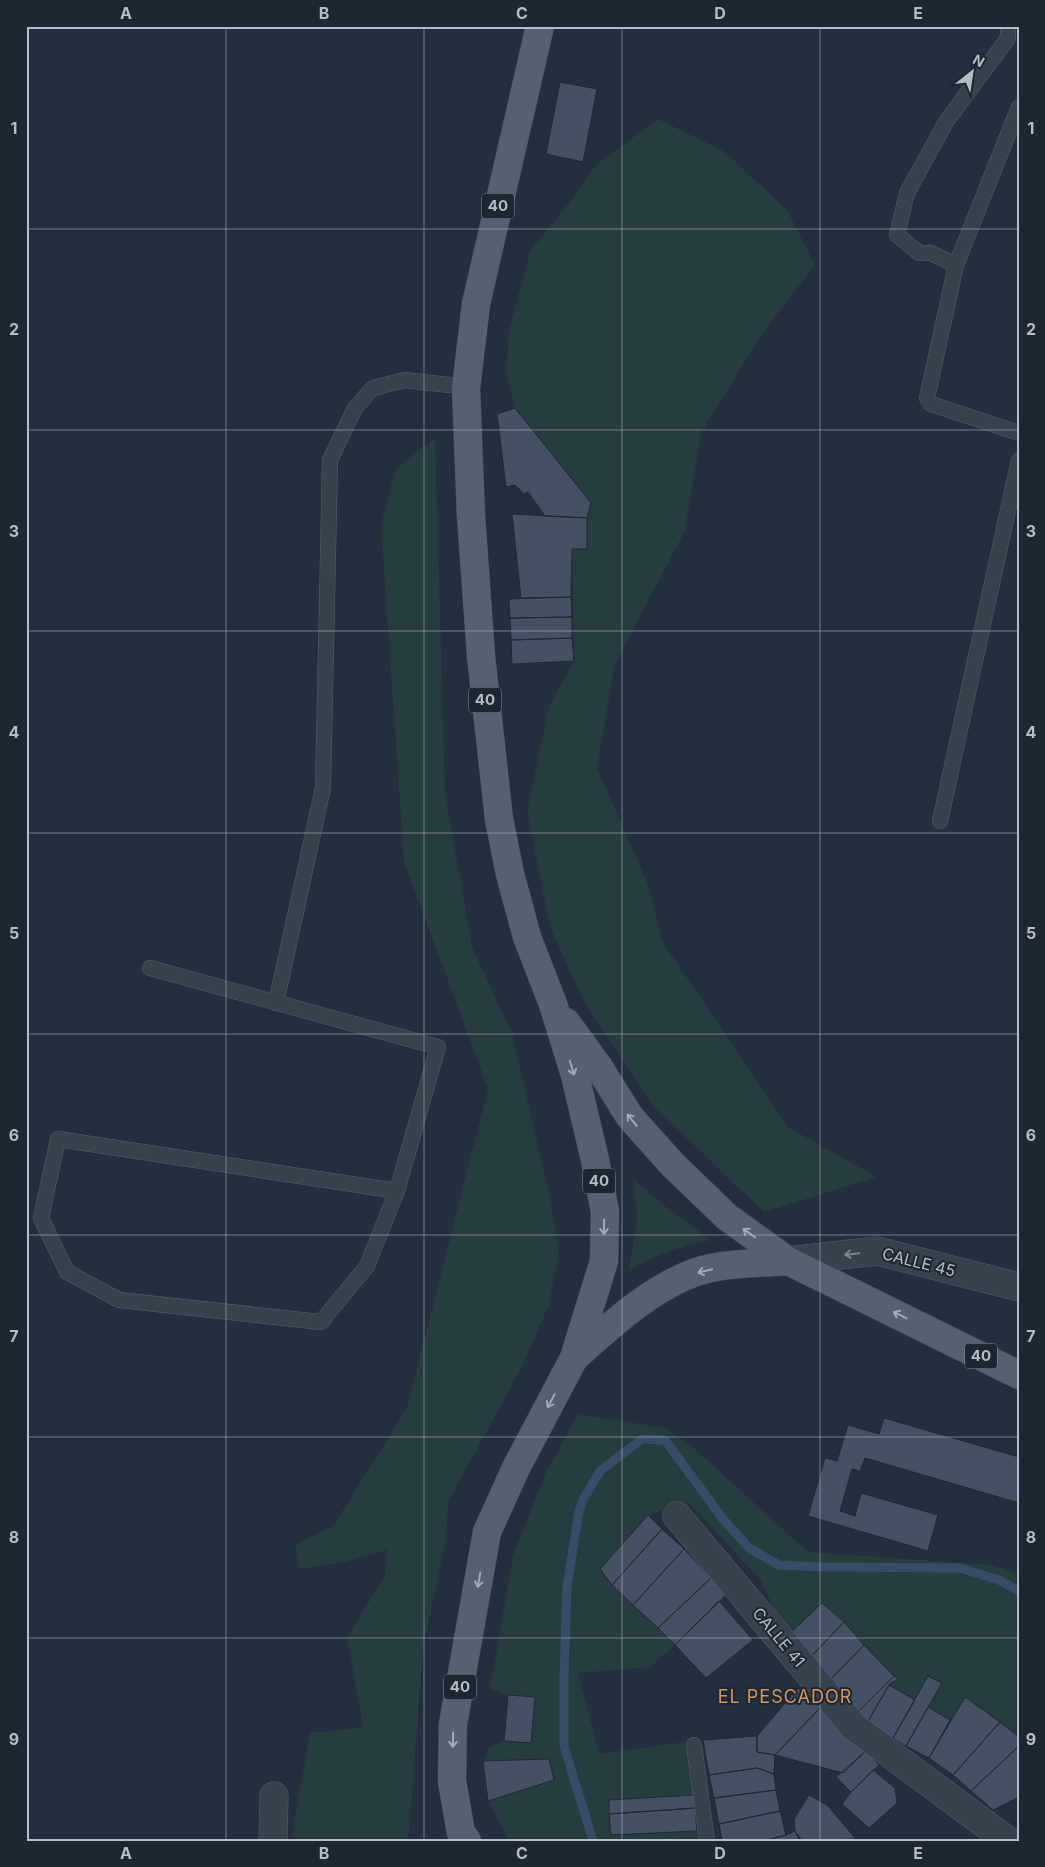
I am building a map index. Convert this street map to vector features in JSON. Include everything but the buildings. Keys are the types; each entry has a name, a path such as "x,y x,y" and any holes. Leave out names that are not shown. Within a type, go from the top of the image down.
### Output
{"main road":[{"name":"40","path":"460,1838 452,1780 453,1724 487,1532 516,1468 574,1358 604,1261 605,1212 595,1160 577,1085 553,1004 527,937 510,874 499,819 481,656 466,432 466,388 476,304 540,26"},
{"name":"40","path":"553,1004 598,1066 630,1117 666,1158 727,1217 788,1261 1019,1375"},
{"path":"574,1358 621,1317 686,1276 720,1267 788,1261"}],"street":[{"name":"CALLE 45","path":"788,1261 877,1251 1019,1287"},
{"name":"CALLE 41","path":"677,1516 854,1727 1008,1841"},
{"path":"273,1841 274,1796"}],"lane":[{"path":"956,265 931,253 919,253 897,235 907,193 946,122 1008,38 1008,26"},
{"path":"1019,108 956,265 927,398 931,404 1019,433"},
{"path":"276,1002 323,788 330,460 355,408 373,388 405,380 449,385"},
{"path":"940,821 1019,460"},
{"path":"150,968 438,1047 397,1191 367,1266 321,1322 119,1300 68,1272 42,1218 58,1139 397,1191"},
{"path":"694,1745 707,1841"}],"green space":[{"path":"658,119 725,152 787,210 815,265 762,334 701,433 685,531 615,664 597,768 650,889 662,941 788,1127 877,1177 764,1212 654,1107 583,1000 550,927 527,813 549,706 574,661 572,549 587,548 587,518 591,503 515,408 506,370 509,331 530,251 573,198 596,165"},
{"path":"435,438 445,792 472,947 512,1033 550,1198 559,1250 549,1305 521,1369 449,1500 445,1543 423,1649 409,1834 406,1841 301,1841 292,1835 310,1733 363,1727 347,1637 385,1576 387,1550 345,1562 299,1569 295,1545 333,1526 407,1408 488,1089 404,862 381,526 395,470"},
{"path":"633,1179 666,1207 711,1240 669,1251 629,1271 637,1218"},
{"path":"578,1414 666,1428 696,1450 808,1552 990,1565 1019,1573 1019,1737 965,1697 950,1720 928,1707 942,1683 928,1676 915,1700 889,1685 898,1678 822,1603 786,1637 761,1580 688,1502 648,1515 600,1569 613,1585 675,1645 650,1667 578,1673 599,1754 685,1742 694,1795 610,1800 611,1835 697,1831 698,1841 510,1841 488,1801 554,1780 549,1759 483,1761 489,1747 504,1741 531,1743 535,1697 508,1695 490,1689 513,1556 545,1474"}],"waterway":[{"path":"593,1841 564,1746 567,1587 579,1511 584,1498 600,1471 642,1439 665,1440 723,1519 749,1548 779,1565 960,1568 999,1580 1019,1591"}],"district":[{"name":"EL PESCADOR","path":"785,1697"}]}
